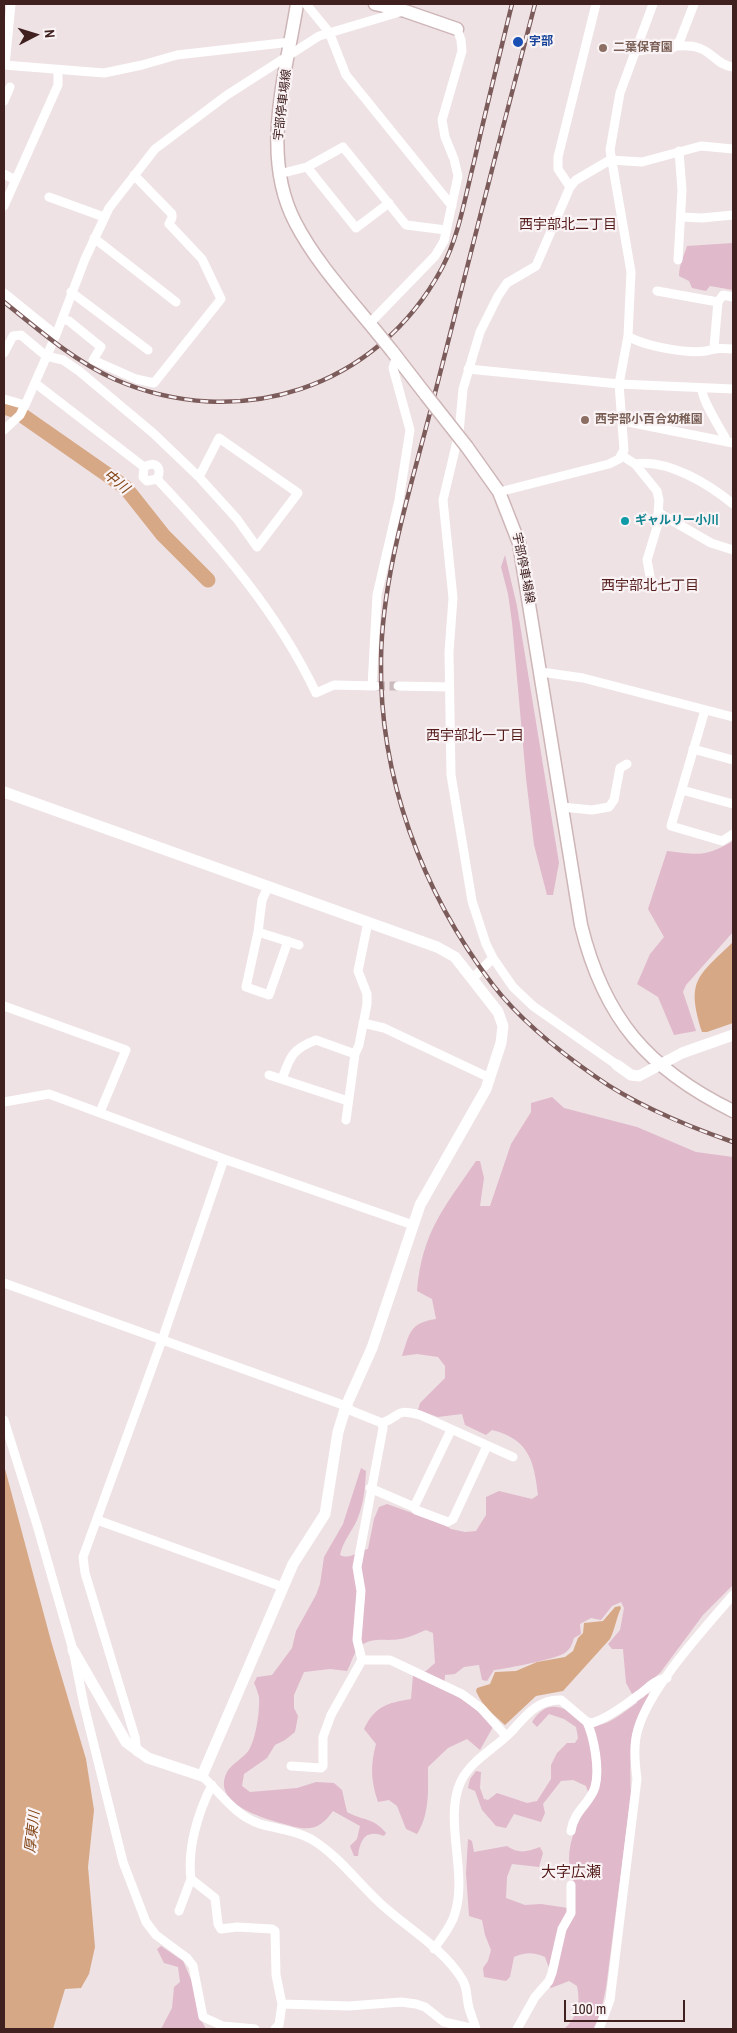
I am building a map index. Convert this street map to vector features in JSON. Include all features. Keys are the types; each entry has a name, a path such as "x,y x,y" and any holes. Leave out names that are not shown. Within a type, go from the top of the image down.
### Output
{"main road":[{"name":"宇部停車場線","path":"297,4 279,119 279,174 287,202 302,234 369,324 468,447 499,492 511,518 519,543 581,925 592,966 615,1013 644,1050 659,1064 702,1096 733,1111"},
{"path":"375,4 404,11 457,29"}],"street":[{"path":"11,4 4,65 104,73 177,55 290,48"},
{"path":"306,4 329,32 346,75 452,206"},
{"path":"570,187 558,169 558,157 596,4"},
{"path":"499,492 609,464 621,455 625,446 619,384 628,336 631,272 610,160 610,150 620,93 653,4"},
{"path":"673,48 680,40 694,4"},
{"path":"4,430 13,423 36,383 71,292 104,217 117,196 155,149 290,48 329,32 404,11"},
{"path":"369,324 440,250 446,230 457,183 457,168 445,138 442,120 462,46 457,29"},
{"path":"634,51 698,48 718,61 733,67"},
{"path":"4,206 58,85 58,70"},
{"path":"4,101 10,87"},
{"path":"733,149 701,146 642,162 610,160 576,180 570,187 536,266 507,283 498,296 480,332 463,389 459,432 444,500 454,598 449,652 451,775 461,844 476,918 492,958 513,987 528,1002 631,1075 639,1076 682,1053 733,1035"},
{"path":"279,174 308,167 343,147 406,225 446,230"},
{"path":"678,260 681,217 679,151"},
{"path":"308,167 356,228 388,204"},
{"path":"4,174 15,180"},
{"path":"62,319 69,321 101,347 93,360 136,379 154,383 222,299 202,259 169,224 172,214 134,175"},
{"path":"49,197 104,217"},
{"path":"681,217 733,216"},
{"path":"94,238 176,302"},
{"path":"656,291 718,302"},
{"path":"71,292 148,350"},
{"path":"4,293 56,335"},
{"path":"714,347 718,302 723,295 733,297"},
{"path":"4,353 13,336 21,335 46,356 63,360 79,371 153,433 200,477 257,547 298,493 219,438 200,477"},
{"path":"628,336 661,347 688,351 706,351 714,347 733,349"},
{"path":"36,383 144,467 143,477 152,482 157,479 218,544 269,610 299,657 316,694 334,684 374,686 377,595 400,500 410,430 394,368 394,355"},
{"path":"468,369 619,384 733,389"},
{"path":"702,389 702,396 730,442"},
{"path":"4,399 25,405"},
{"path":"623,421 730,442"},
{"path":"621,455 635,464 657,491 657,527 647,560 652,587"},
{"path":"635,464 644,462 694,478 711,487 733,504"},
{"path":"658,514 711,543 733,550"},
{"path":"540,672 583,678 733,717"},
{"path":"398,686 449,687"},
{"path":"705,710 671,826 722,841 733,834"},
{"path":"693,749 733,760"},
{"path":"562,807 592,810 609,807 614,800 620,768 627,764"},
{"path":"682,790 733,804"},
{"path":"4,792 368,922 448,953 498,1012 503,1026 501,1043 486,1089 420,1205 372,1348 346,1406 338,1432 325,1514 293,1564 202,1776"},
{"path":"268,887 262,900 258,932 246,987 269,994 288,941"},
{"path":"346,1120 355,1054 359,1045 367,994 358,971 368,922"},
{"path":"258,932 299,945"},
{"path":"472,979 492,958"},
{"path":"4,1006 126,1050 100,1112"},
{"path":"363,1024 384,1028 490,1078"},
{"path":"282,1080 291,1056 296,1050 316,1040 355,1054"},
{"path":"269,1075 348,1101"},
{"path":"4,1102 49,1094 224,1159 413,1225"},
{"path":"137,1752 135,1737 83,1565 83,1557 162,1340 224,1159"},
{"path":"4,1283 346,1406 352,1411 382,1422"},
{"path":"382,1422 400,1411 406,1412 513,1457"},
{"path":"4,1420 73,1650 119,1849 146,1922 156,1935 187,1958 193,1966 204,2016 223,2026 254,2029"},
{"path":"292,1766 321,1768 323,1766 323,1737 331,1715 362,1660 357,1640 361,1601 357,1567 363,1543 370,1488 383,1428 382,1422"},
{"path":"414,1507 451,1430"},
{"path":"370,1488 414,1507 416,1510 448,1522 453,1520 487,1446"},
{"path":"97,1520 283,1587"},
{"path":"599,2029 610,2000 619,1935 637,1779 635,1754 637,1731 642,1716 667,1678 701,1632 733,1595"},
{"path":"73,1650 126,1742 137,1752 148,1758 202,1776 230,1806 242,1815 260,1824 293,1831 322,1846 347,1868 381,1904 452,1966 467,1988 469,2009 474,2018 475,2029 451,2027 416,2004 400,2002 349,2006 282,2004"},
{"path":"362,1660 390,1660 462,1694 481,1708 506,1736"},
{"path":"587,1722 598,1721 640,1695 649,1685 667,1678"},
{"path":"434,1949 455,1914 457,1902 460,1871 456,1800 460,1782 476,1762 534,1708 556,1700 562,1700 587,1722 596,1769 595,1788 574,1816 571,1831"},
{"path":"179,1911 191,1879 190,1860 195,1835 212,1785"},
{"path":"191,1879 215,1898 218,1924 221,1929 238,1927 272,1929 275,1931 276,1975 282,2004 279,2025 275,2029"},
{"path":"517,2029 534,1997 549,1981 562,1929 572,1913 571,1885"}],"shaded area":[{"path":"733,243 733,290 710,286 706,291 692,288 689,281 679,276 687,246"},
{"path":"505,555 517,606 559,863 553,895 547,895 534,845 512,622 508,594 501,567"},
{"path":"733,841 733,932 686,985 683,992 696,1031 674,1035 658,997 637,984 650,954 664,937 648,909 667,851 701,854 716,850"},
{"path":"552,1097 564,1108 637,1127 696,1152 733,1157 733,1585 703,1615 660,1673 644,1686 649,1695 638,1721 632,1743 630,1767 631,1794 606,1988 600,2016 593,2029 564,2029 572,2020 577,2010 577,1986 569,1981 551,1988 549,1986 553,1979 545,1957 530,1953 514,1957 510,1977 506,1981 484,1977 483,1968 488,1961 491,1950 482,1920 469,1916 466,1873 468,1839 472,1841 474,1852 507,1846 523,1851 540,1847 543,1853 539,1867 512,1864 507,1877 506,1898 525,1905 541,1904 568,1908 573,1888 569,1851 582,1814 591,1801 586,1786 573,1780 561,1781 543,1804 545,1813 541,1822 514,1814 506,1828 496,1826 482,1810 475,1791 468,1788 470,1779 476,1771 481,1772 480,1788 484,1799 488,1800 497,1793 527,1803 537,1801 551,1779 551,1765 557,1753 567,1743 575,1743 578,1738 576,1727 564,1719 549,1714 537,1727 532,1722 538,1714 544,1709 556,1707 570,1711 595,1725 601,1725 637,1703 626,1683 623,1649 612,1649 608,1644 620,1630 624,1608 621,1602 612,1606 601,1620 591,1618 580,1624 581,1634 574,1638 570,1647 563,1654 530,1664 494,1670 487,1681 482,1680 479,1665 464,1667 455,1674 445,1675 444,1690 471,1706 493,1727 480,1750 467,1739 448,1748 428,1767 426,1810 417,1834 406,1829 397,1806 389,1800 378,1802 372,1773 376,1744 364,1729 377,1710 388,1704 411,1699 413,1675 426,1671 435,1663 433,1633 426,1630 410,1637 367,1642 356,1652 347,1671 330,1669 304,1672 294,1695 294,1708 298,1716 295,1732 275,1745 267,1758 244,1774 242,1786 250,1792 297,1788 316,1782 334,1783 342,1790 347,1812 377,1824 386,1833 384,1836 373,1834 365,1837 360,1845 358,1856 354,1856 350,1846 357,1839 360,1826 333,1811 317,1826 312,1828 295,1827 273,1821 246,1810 227,1795 224,1784 227,1772 247,1753 254,1739 259,1697 254,1683 257,1677 272,1675 292,1648 296,1631 316,1595 320,1584 324,1557 343,1524 361,1468 366,1471 363,1502 357,1520 341,1550 340,1555 344,1556 351,1556 368,1549 374,1519 379,1507 387,1504 415,1514 428,1514 451,1529 465,1532 476,1531 486,1515 486,1497 499,1491 532,1499 538,1495 531,1462 522,1446 514,1439 492,1430 486,1435 465,1425 462,1414 438,1417 418,1410 420,1403 445,1378 445,1366 438,1357 417,1354 402,1356 409,1335 415,1326 436,1319 432,1299 417,1291 424,1252 436,1222 476,1161 480,1161 484,1178 480,1206 490,1206 511,1144 531,1112 531,1103"},
{"path":"161,1946 183,1961 193,1984 200,2018 206,2029 161,2029 172,2008 174,1987 180,1982 178,1967 164,1963 157,1949"}],"water":[{"path":"733,942 733,1023 702,1032 695,1001 695,990 698,981 703,972"},
{"name":"厚東川","path":"4,1465 51,1641 86,1759 94,1810 88,1867 95,1947 89,1974 81,1988 65,1989 53,2029 4,2029"},
{"path":"620,1606 621,1608 610,1639 563,1691 536,1696 505,1725 482,1701 476,1691 477,1688 490,1684 495,1672 516,1671 537,1662 565,1657 573,1651 578,1638 583,1633 584,1623 603,1621 615,1607"}],"waterway":[{"name":"中川","path":"4,407 16,411 125,487 163,535 208,580"}],"tunnel":[{"path":"376,686 398,686"}],"railway":[{"path":"4,302 84,363 114,379 161,395 208,401 255,400 300,389 342,371 381,344 414,310 448,256 461,216 512,4"},
{"path":"535,4 392,562 383,628 381,660 382,704 388,747 397,790 410,832 426,872 445,911 468,949 493,985 515,1011 582,1067 628,1097 663,1114 733,1142"}],"place":[{"name":"宇部","path":"518,42"},
{"name":"二葉保育園","path":"603,48"},
{"name":"西宇部小百合幼稚園","path":"585,420"},
{"name":"ギャルリー小川","path":"625,521"}],"district":[{"name":"西宇部北二丁目","path":"568,225"},
{"name":"西宇部北七丁目","path":"650,586"},
{"name":"西宇部北一丁目","path":"475,736"},
{"name":"大字広瀬","path":"571,1873"}]}
